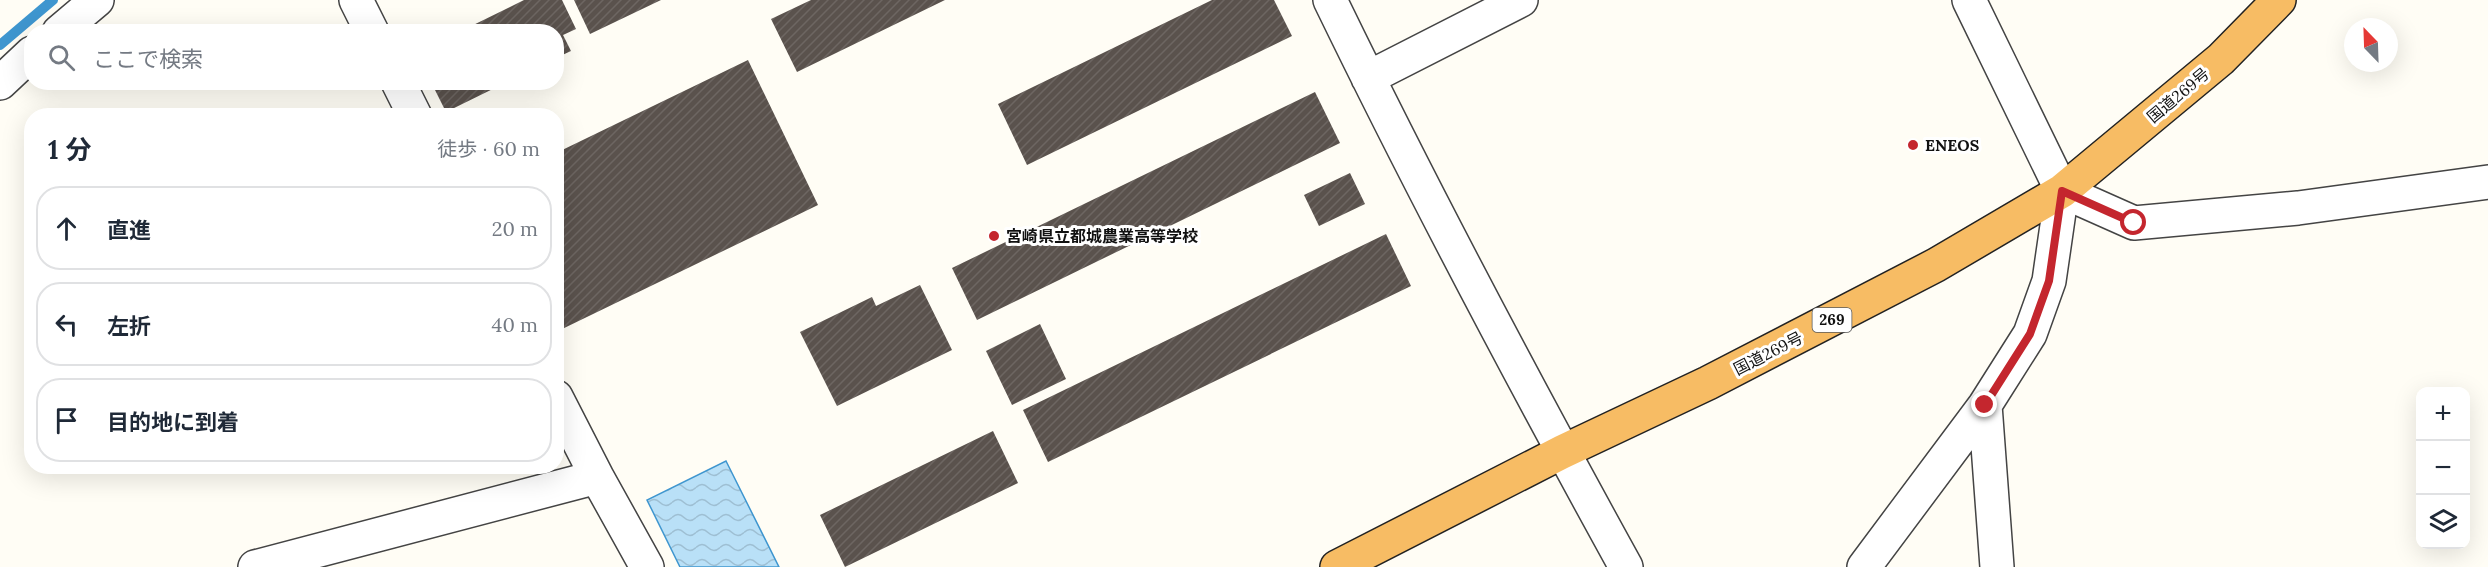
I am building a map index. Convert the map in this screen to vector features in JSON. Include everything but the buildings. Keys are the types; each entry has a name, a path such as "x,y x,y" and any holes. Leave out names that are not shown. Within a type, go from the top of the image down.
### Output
{"highway":[{"name":"国道269号","path":"1337,567 1562,452 1708,384 1936,265 2062,191 2222,59 2279,0"}],"street":[{"path":"68,24 97,0"},
{"path":"356,0 368,24"},
{"path":"1330,0 1368,78 1562,452 1626,567"},
{"path":"1368,78 1521,0"},
{"path":"1864,567 1985,405 2030,334 2049,281 2062,191 1969,0"},
{"path":"0,83 24,60"},
{"path":"402,90 411,108"},
{"path":"2062,191 2134,223 2298,208 2488,182"},
{"path":"1985,405 1997,567"},
{"path":"564,413 647,567"},
{"path":"255,567 597,477"}],"water":[{"path":"726,461 779,567 680,567 647,500"}],"waterway":[{"path":"25,24 53,0"},
{"path":"0,45 24,25"}],"place":[{"name":"ENEOS","path":"1913,145"},
{"name":"宮崎県立都城農業高等学校","path":"994,236"}],"route":[{"path":"1985,405 2030,334 2049,281 2062,191 2134,223"}]}
